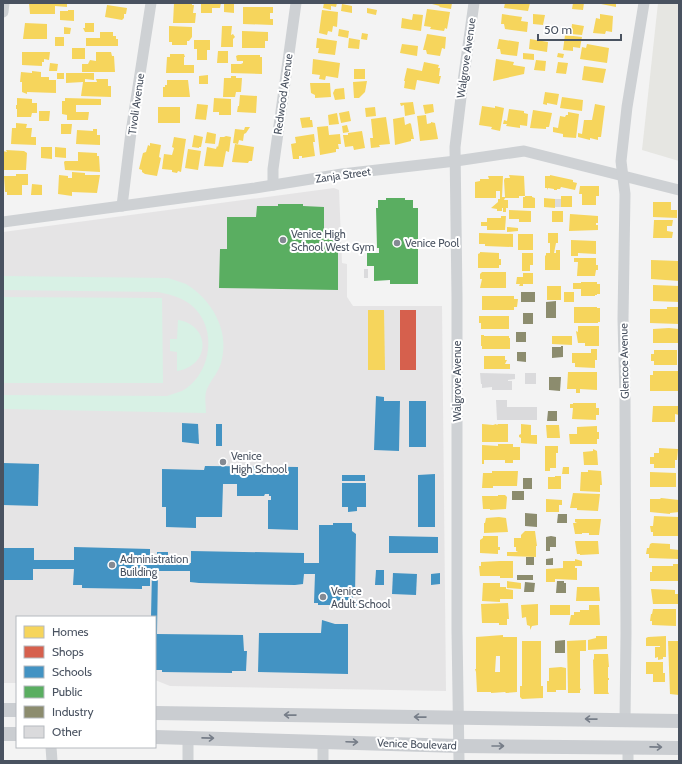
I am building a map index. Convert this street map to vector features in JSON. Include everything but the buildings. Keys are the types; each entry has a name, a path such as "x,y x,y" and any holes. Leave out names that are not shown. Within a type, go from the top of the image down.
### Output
{"main road":[{"path":"3,710 16,710"},
{"path":"156,713 679,721"},
{"path":"3,734 16,734"},
{"name":"Venice Boulevard","path":"156,737 459,746 679,748"}],"street":[{"path":"3,12 4,3"},
{"name":"Tivoli Avenue","path":"122,206 131,132 151,3"},
{"name":"Redwood Avenue","path":"273,185 274,162 296,3"},
{"name":"Walgrove Avenue","path":"459,761 455,147 474,3"},
{"name":"Glencoe Avenue","path":"625,720 625,398 623,320 625,194 621,161 627,106 644,3"},
{"name":"Zanja Street","path":"3,222 273,185 342,174 456,161 524,151 679,190"},
{"path":"188,738 188,761"},
{"path":"323,741 323,761"},
{"path":"628,747 628,761"},
{"path":"51,748 52,761"}],"shaded area":[{"path":"658,3 679,3 679,161 642,150"},
{"name":"Venice High School","path":"334,188 339,190 342,263 347,264 347,297 353,306 442,306 446,691 170,686 156,680 156,616 16,616 16,683 3,683 3,232"}],"green space":[{"path":"3,276 168,278 186,284 195,290 210,306 216,316 223,337 221,363 206,391 206,413 3,409 3,395 167,396 182,391 199,376 204,366 208,344 204,322 198,312 190,304 175,296 158,292 3,290"},
{"path":"3,297 162,298 163,383 3,383"},
{"path":"178,320 189,323 197,329 203,346 201,354 196,362 188,368 177,371 177,352 170,351 170,339 177,339"}],"place":[{"name":"Venice High School West Gym","path":"283,240"},
{"name":"Venice Pool","path":"397,243"},
{"name":"Venice High School","path":"223,462"},
{"name":"Administration Building","path":"112,565"},
{"name":"Venice Adult School","path":"323,597"}]}
